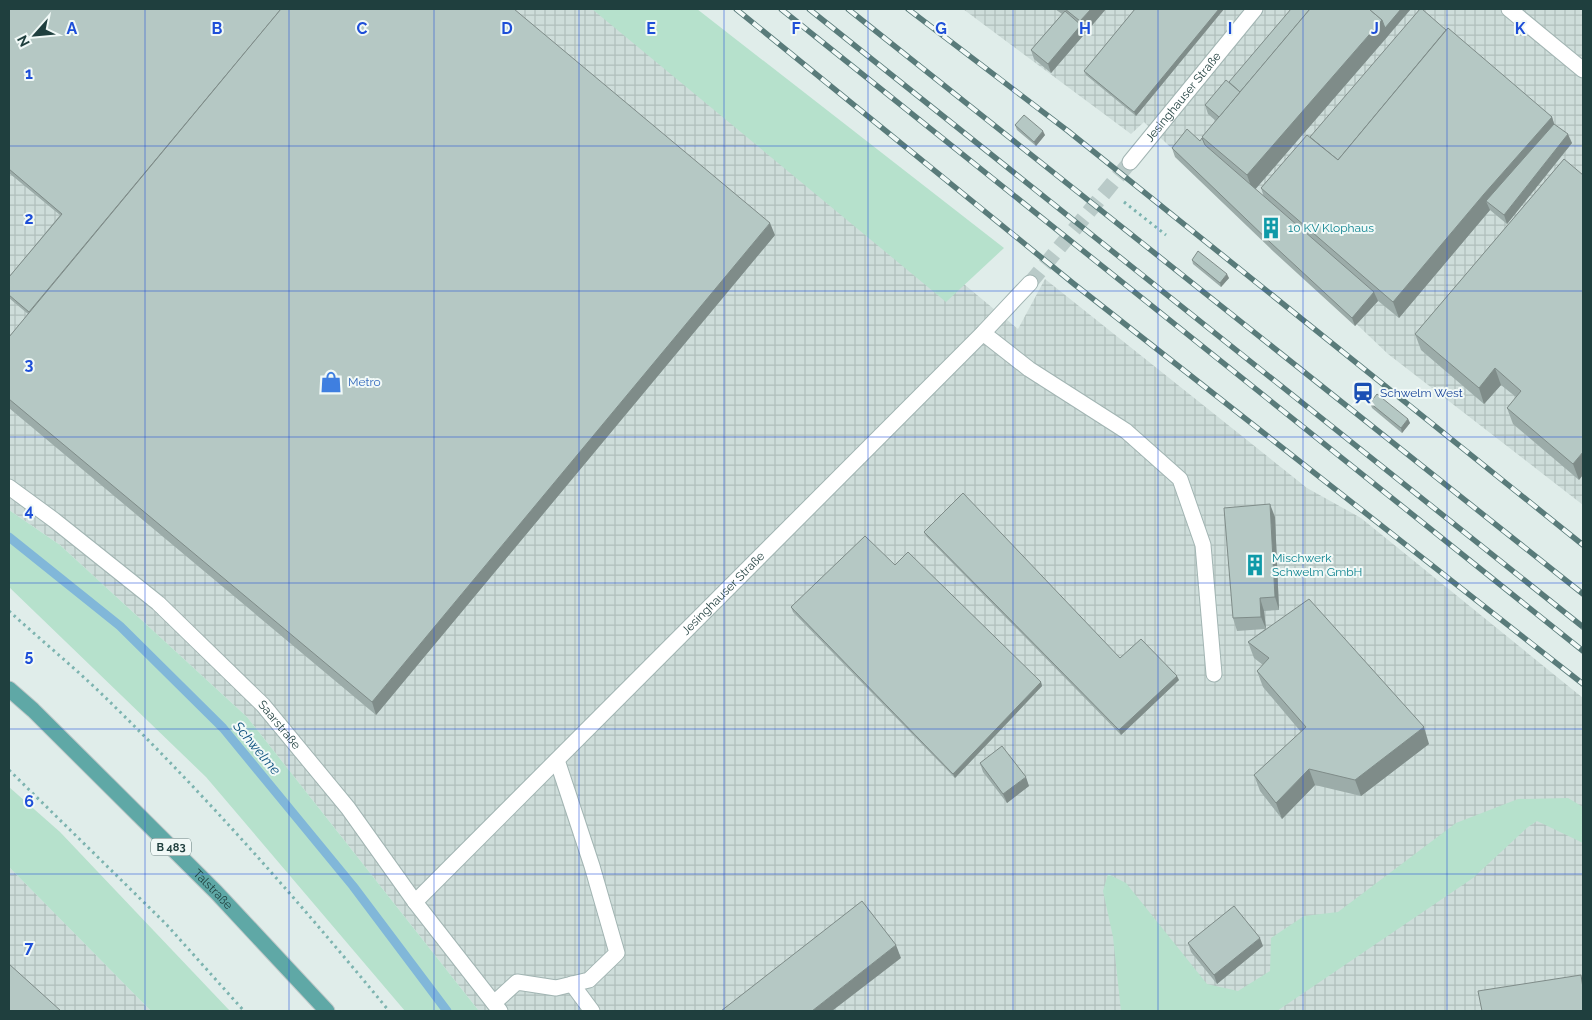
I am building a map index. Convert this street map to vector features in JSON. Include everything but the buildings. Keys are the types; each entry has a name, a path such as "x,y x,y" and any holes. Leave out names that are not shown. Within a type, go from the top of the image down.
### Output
{"main road":[{"name":"Talstraße","path":"9,689 33,710 216,892 327,1011"}],"street":[{"name":"Jesinghauser Straße","path":"1130,162 1255,9"},
{"path":"1509,9 1583,70"},
{"name":"Jesinghauser Straße","path":"415,902 1030,283"},
{"path":"983,332 1029,369 1126,431 1180,479 1202,544 1214,674"},
{"name":"Saarstraße","path":"9,487 54,520 158,603 263,706 348,808 415,902 497,1007"},
{"path":"497,1007 517,982 556,988 589,980 616,953 592,866 557,760"},
{"path":"572,984 592,1011"}],"path":[{"path":"1124,202 1166,235"},
{"path":"9,611 112,704 210,805 322,930 389,1011"},
{"path":"9,770 166,924 244,1011"}],"shaded area":[{"path":"9,9 652,9 677,46 1018,329 1045,279 1307,488 1361,518 1583,698 1583,1011 479,1011 247,717 60,545 9,510"},
{"path":"963,9 1583,9 1583,505 1388,354 1144,122 1131,134"},
{"path":"9,867 151,1011 9,1011"}],"green space":[{"path":"592,9 697,9 1004,248 946,302"},
{"path":"9,510 60,545 247,717 479,1011 405,1011 206,777 9,587"},
{"path":"9,787 60,832 230,1011 151,1011 9,867"},
{"path":"1568,798 1583,807 1583,843 1537,821 1528,827 1473,878 1277,1011 1121,1011 1113,937 1103,891 1108,874 1126,883 1207,984 1238,991 1270,971 1271,938 1304,916 1338,912 1456,823 1518,799"}],"waterway":[{"name":"Schwelme","path":"9,537 120,626 223,728 353,886 447,1011"}],"tunnel":[{"path":"1030,283 1130,162"}],"railway":[{"path":"736,9 1074,284 1583,684"},
{"path":"781,9 1583,651"},
{"path":"809,9 1583,627"},
{"path":"848,9 1583,594"},
{"path":"908,9 1068,131 1583,545"}],"place":[{"name":"10 KV Klophaus","path":"1271,228"},
{"name":"Metro","path":"331,382"},
{"name":"Schwelm West","path":"1363,393"},
{"name":"Mischwerk Schwelm GmbH","path":"1255,565"}]}
